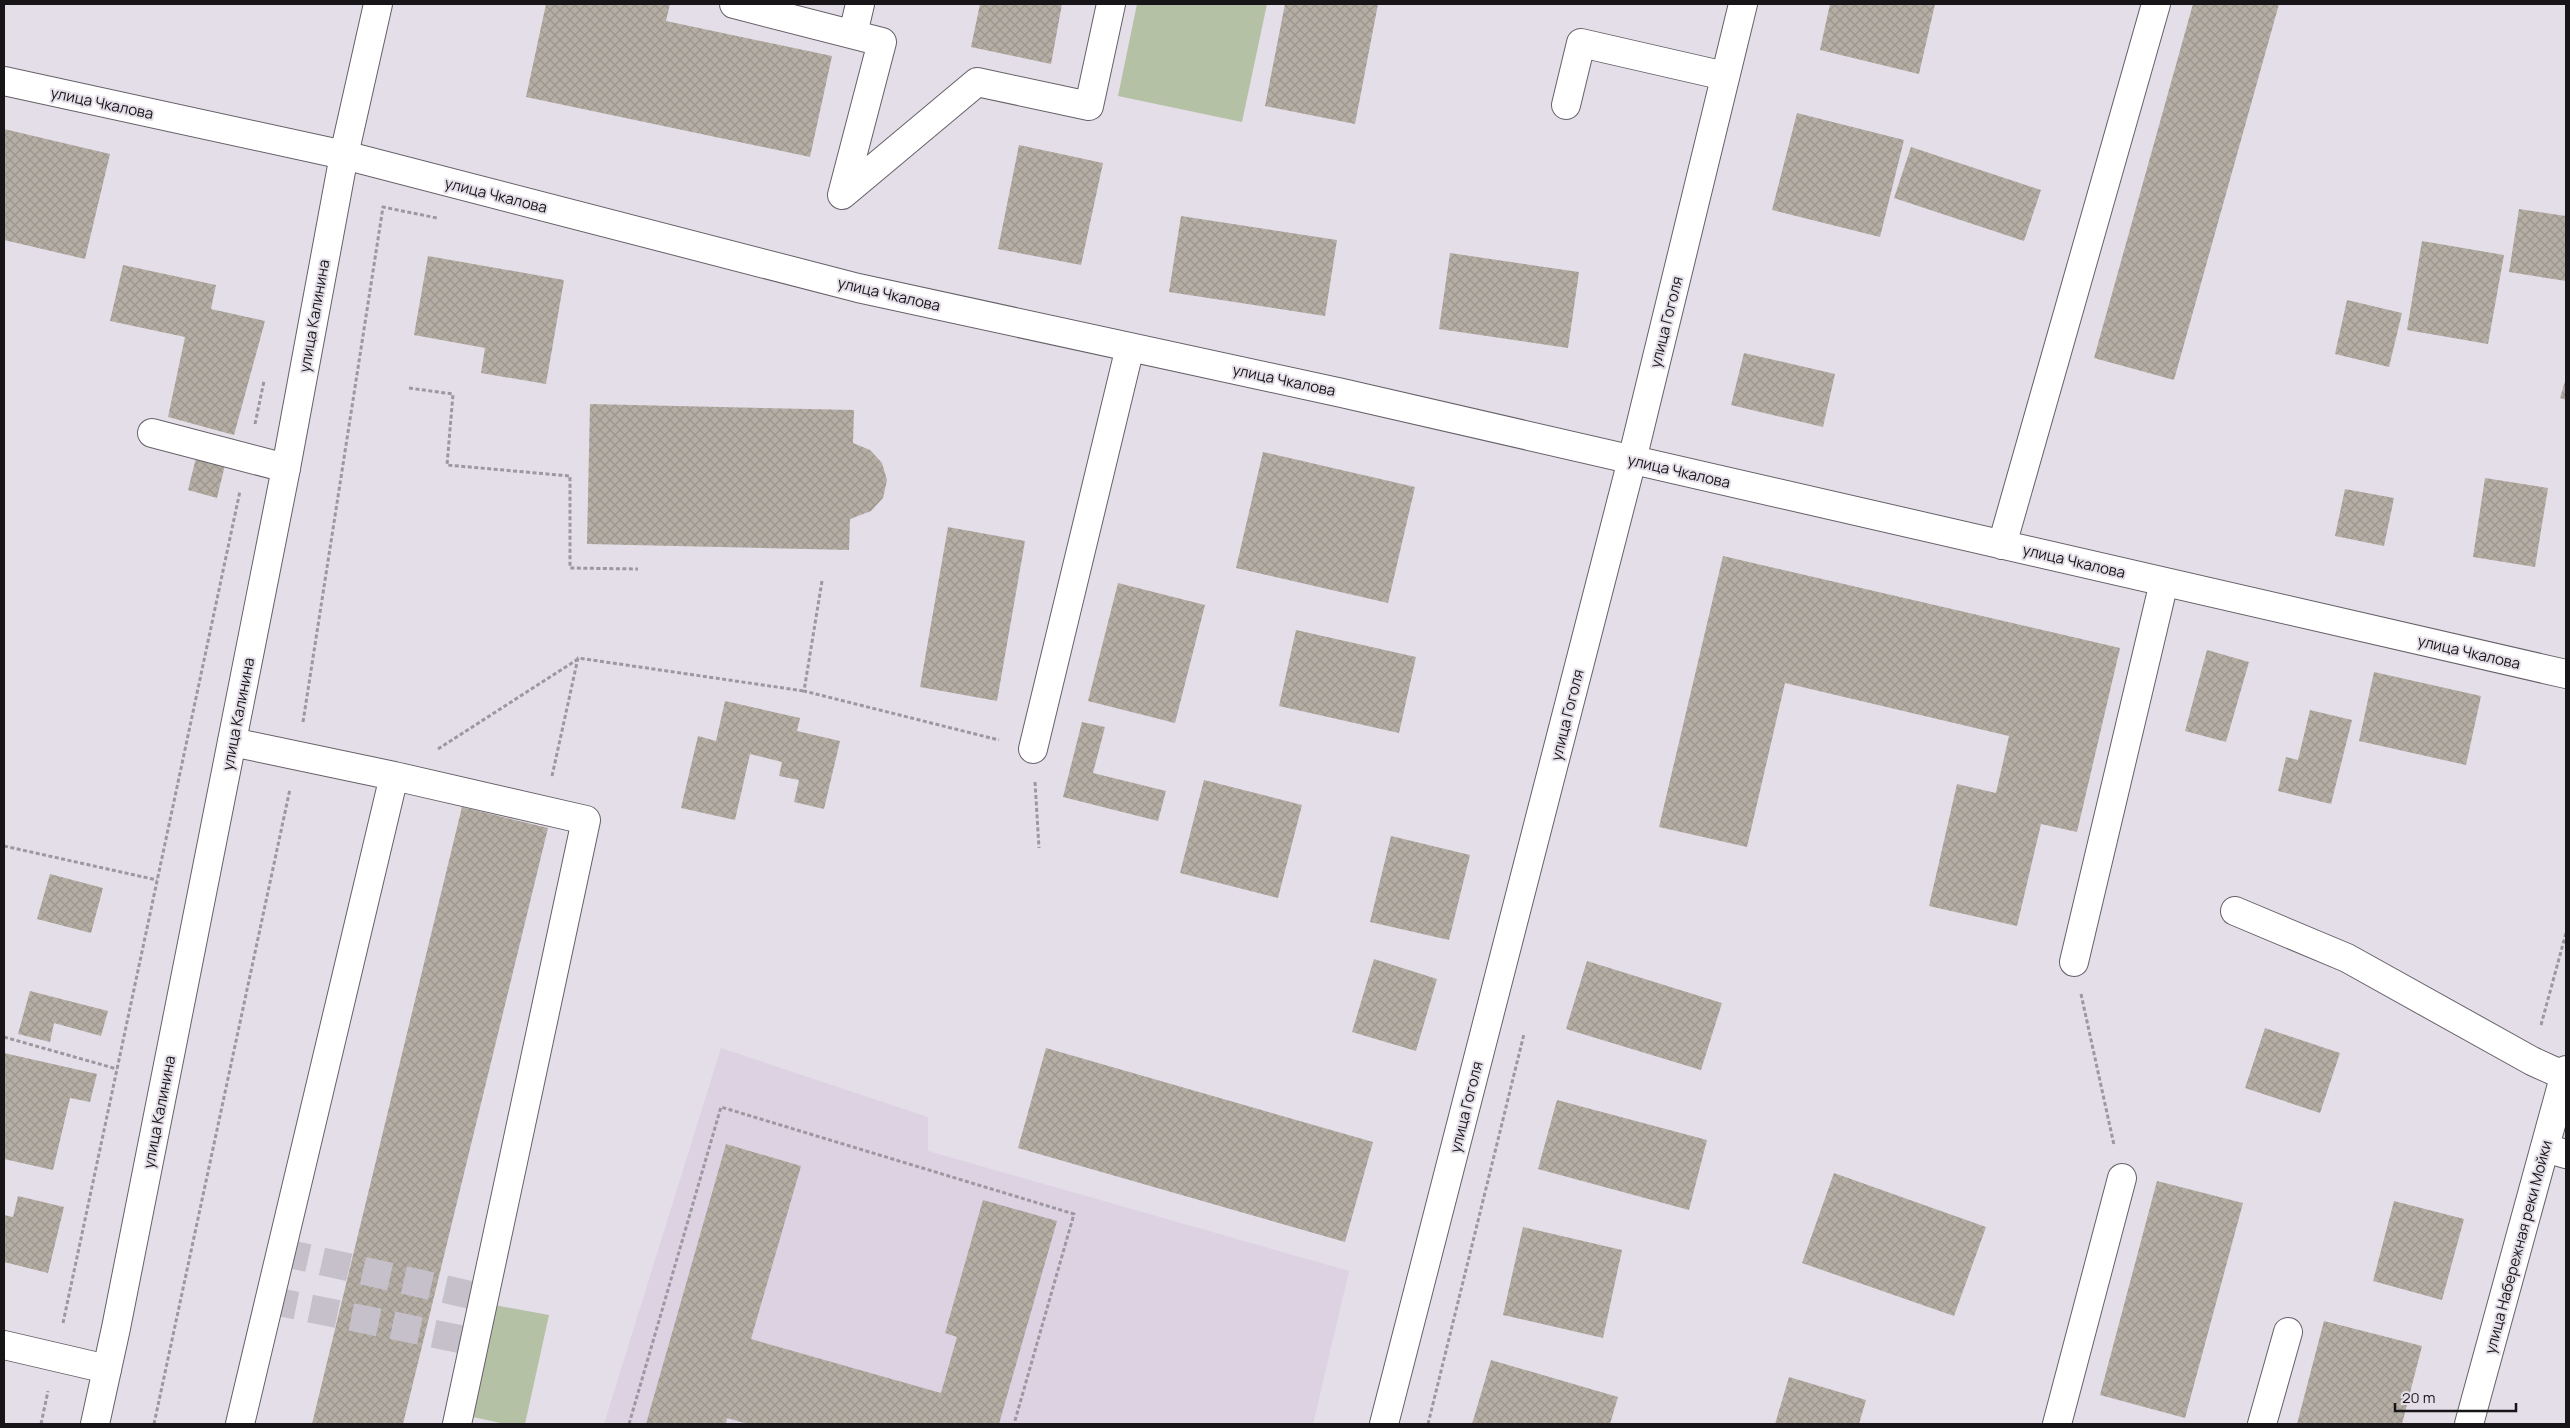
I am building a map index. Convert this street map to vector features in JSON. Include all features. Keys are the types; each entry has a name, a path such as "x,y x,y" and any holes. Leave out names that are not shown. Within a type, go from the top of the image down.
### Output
{"main road":[{"name":"улица Калинина","path":"95,1424 286,468 344,155 378,4"},
{"path":"734,4 882,42 842,195 977,82 1089,106 1111,4"},
{"path":"853,34 860,4"},
{"name":"улица Гоголя","path":"1384,1424 1632,460 1743,4"},
{"path":"2002,545 2156,4"},
{"path":"1566,105 1581,43 1725,76"},
{"name":"улица Чкалова","path":"4,81 344,155 858,288 1632,460 2566,674"},
{"path":"1033,749 1130,347"},
{"path":"152,433 286,468"},
{"path":"2074,962 2164,582"},
{"path":"232,742 394,776 586,820 457,1424"},
{"path":"240,1424 394,776"},
{"path":"2235,911 2347,958 2532,1061 2565,1073"},
{"name":"улица Набережная реки Мойки","path":"2469,1424 2555,1151 2565,1073"},
{"path":"2057,1424 2122,1178"},
{"path":"2262,1424 2288,1332"},
{"path":"4,1344 107,1369"}],"path":[{"path":"154,1424 297,756 382,207 439,219"},
{"path":"41,1424 264,379"},
{"path":"409,388 453,394 447,465 570,476 570,568 638,569"},
{"path":"804,691 822,581"},
{"path":"394,776 578,658 804,691 1033,749 1039,848"},
{"path":"545,811 578,658"},
{"path":"4,846 157,880"},
{"path":"2074,962 2122,1178"},
{"path":"4,1037 117,1069"},
{"path":"629,1424 721,1106 1074,1214 1014,1424"}],"shaded area":[{"path":"721,1048 928,1117 928,1151 1349,1271 1313,1424 604,1424"}],"green space":[{"path":"1137,4 1267,4 1242,122 1118,96"},
{"path":"483,1303 549,1315 525,1424 505,1424 459,1414"}],"building":[{"path":"546,4 670,4 666,21 832,56 810,157 526,97"},
{"path":"980,4 1062,4 1051,64 971,47"},
{"path":"1285,4 1378,4 1355,124 1265,106"},
{"path":"1830,4 1935,4 1919,74 1820,50"},
{"path":"2193,4 2279,4 2174,380 2094,358"},
{"path":"1797,113 1904,140 1880,237 1772,210"},
{"path":"4,129 110,154 85,259 4,240"},
{"path":"1019,145 1103,163 1081,265 998,249"},
{"path":"1911,147 2041,190 2024,241 1894,198"},
{"path":"2519,209 2566,216 2566,281 2509,272"},
{"path":"1181,216 1337,240 1325,316 1169,292"},
{"path":"2422,241 2504,255 2488,344 2407,330"},
{"path":"1450,253 1579,272 1568,348 1439,329"},
{"path":"428,256 564,280 546,384 481,373 485,348 414,335"},
{"path":"123,265 216,285 211,309 265,321 234,435 168,417 185,337 110,321"},
{"path":"2347,300 2402,313 2389,367 2335,354"},
{"path":"1744,353 1835,374 1823,427 1731,405"},
{"path":"2566,378 2566,400 2560,398"},
{"path":"590,404 854,410 853,443 870,450 882,463 887,480 883,498 871,511 850,519 849,550 587,544"},
{"path":"1263,452 1415,487 1388,603 1236,568"},
{"path":"196,458 225,465 217,498 188,490"},
{"path":"2485,478 2548,488 2535,567 2473,557"},
{"path":"2345,489 2394,498 2384,546 2335,536"},
{"path":"948,527 1025,541 997,701 920,687"},
{"path":"1723,556 2120,648 2077,832 2041,824 2017,926 1929,906 1957,784 1996,793 2009,736 1785,683 1747,847 1659,827"},
{"path":"1118,583 1205,605 1175,723 1088,701"},
{"path":"1296,630 1416,657 1399,733 1279,706"},
{"path":"2207,650 2249,662 2226,742 2185,731"},
{"path":"2374,672 2481,696 2466,765 2359,741"},
{"path":"725,701 800,718 797,731 840,741 824,809 794,802 799,780 779,776 782,762 750,754 735,820 681,808 698,736 716,741"},
{"path":"2310,710 2352,720 2331,804 2278,791 2286,757 2298,760"},
{"path":"1082,722 1105,727 1093,773 1166,791 1158,821 1063,797"},
{"path":"1204,780 1302,805 1278,898 1180,873"},
{"path":"462,807 548,828 403,1424 312,1424"},
{"path":"1391,836 1470,855 1449,940 1370,922"},
{"path":"50,874 103,888 91,933 37,919"},
{"path":"1374,959 1437,979 1416,1051 1352,1032"},
{"path":"1587,961 1722,1003 1701,1070 1566,1029"},
{"path":"30,991 108,1011 101,1036 54,1023 50,1042 18,1034"},
{"path":"2265,1028 2340,1053 2320,1113 2245,1088"},
{"path":"1046,1048 1373,1142 1345,1242 1018,1148"},
{"path":"4,1053 97,1074 90,1102 70,1098 53,1170 4,1159"},
{"path":"1557,1100 1707,1140 1689,1210 1538,1169"},
{"path":"726,1144 801,1166 751,1339 941,1393 957,1337 945,1333 983,1200 1057,1221 999,1424 748,1424 727,1418 726,1424 646,1424"},
{"path":"1834,1173 1986,1227 1954,1316 1802,1263"},
{"path":"2157,1181 2243,1203 2185,1418 2100,1395"},
{"path":"18,1196 64,1207 48,1273 4,1262 4,1215 13,1217"},
{"path":"2394,1201 2464,1219 2442,1300 2373,1281"},
{"path":"1523,1227 1622,1250 1603,1338 1503,1315"},
{"path":"2324,1321 2422,1346 2402,1424 2297,1424"},
{"path":"1491,1360 1618,1397 1610,1424 1472,1424"},
{"path":"1789,1377 1866,1400 1859,1424 1775,1424"}],"tunnel":[{"path":"281,1252 484,1298"},
{"path":"269,1300 474,1342"}]}
